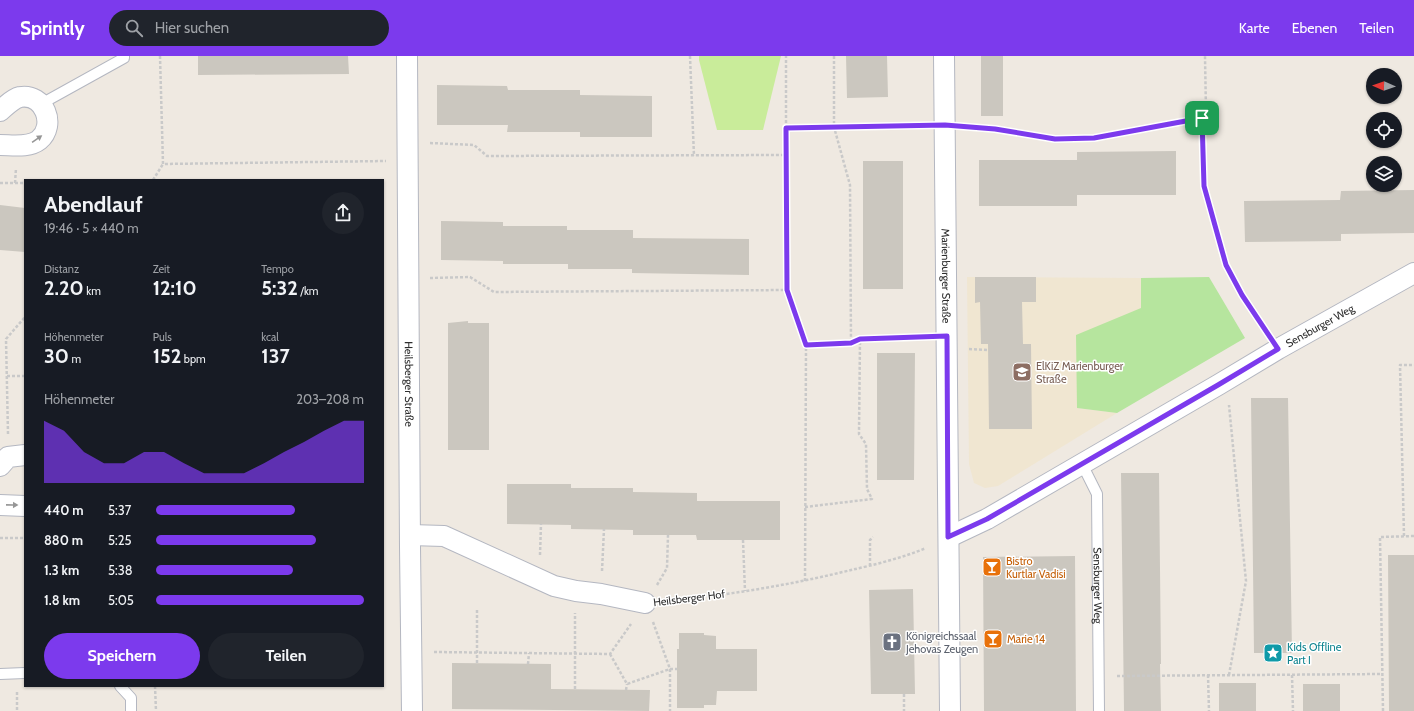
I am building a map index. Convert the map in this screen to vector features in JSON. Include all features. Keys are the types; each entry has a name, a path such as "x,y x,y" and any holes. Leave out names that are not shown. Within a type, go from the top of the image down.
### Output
{"street":[{"name":"Heilsberger Straße","path":"406,56 412,711"},
{"name":"Marienburger Straße","path":"944,56 950,711"},
{"path":"0,111 8,103 20,97 32,98 41,104 48,118 46,131 39,140 27,145 0,145"},
{"name":"Sensburger Weg","path":"948,537 987,519 1278,349 1414,273"},
{"path":"0,505 24,506"},
{"name":"Heilsberger Hof","path":"410,535 444,536 554,586 645,603"}],"lane":[{"path":"41,104 124,58 124,56"},
{"name":"Sensburger Weg","path":"1082,464 1097,494 1099,711"},
{"path":"0,674 24,673"},
{"path":"121,687 131,698 131,711"}],"path":[{"path":"154,179 163,164 160,56"},
{"path":"690,56 694,156"},
{"path":"786,56 787,290 806,345 805,581"},
{"path":"834,56 834,127 850,185 851,343"},
{"path":"1205,56 1206,112 1202,118 1204,186 1226,265 1242,295 1278,349"},
{"path":"786,128 945,125 995,129 1055,139 1094,138 1202,118"},
{"path":"163,164 407,152 474,145 487,156 786,155"},
{"path":"0,183 24,183"},
{"path":"408,279 470,277 494,292 787,290"},
{"path":"11,459 6,339 24,318"},
{"path":"806,345 851,343 860,339 947,336"},
{"path":"805,507 872,499 867,489 866,444 860,434 860,339"},
{"path":"1404,536 1400,365 1414,365"},
{"path":"7,376 24,376"},
{"path":"1218,385 1230,406 1246,581 1229,675"},
{"path":"532,576 540,557 541,524"},
{"path":"601,594 604,530"},
{"path":"610,654 667,568 668,535"},
{"path":"1383,711 1380,537 1414,536"},
{"path":"870,566 870,540 873,537"},
{"name":"Heilsberger Hof","path":"645,603 745,591 805,581 870,566 924,549 948,537"},
{"path":"0,538 24,538"},
{"path":"744,540 745,591"},
{"path":"575,689 576,591"},
{"path":"645,603 670,669 670,711"},
{"path":"477,609 477,663"},
{"path":"411,652 610,654"},
{"path":"528,664 529,653"},
{"path":"610,654 627,684 626,690"},
{"path":"627,684 670,669 677,669"},
{"path":"1098,676 1382,674"},
{"path":"1208,675 1209,711"},
{"path":"1292,675 1293,711"},
{"path":"155,687 156,711"},
{"path":"17,690 17,711"},
{"path":"904,694 904,711"}],"shaded area":[{"name":"ElKiZ Marienburger Straße","path":"967,277 1141,278 1141,308 1077,408 1117,413 998,486 985,488 974,483 969,464"}],"green space":[{"path":"699,56 781,56 763,130 717,130"},
{"path":"1209,277 1245,338 1117,413 1077,408 1076,335 1141,308 1141,278"}],"building":[{"path":"198,56 348,56 349,74 198,75"},
{"path":"846,56 887,56 888,97 847,98"},
{"path":"981,56 1003,56 1003,116 981,116"},
{"path":"437,85 507,86 508,90 580,90 580,95 652,96 652,137 580,137 580,132 507,132 508,125 437,125"},
{"path":"1176,151 1176,195 1077,195 1077,206 979,206 979,160 1077,160 1077,152"},
{"path":"863,161 903,161 903,289 863,289"},
{"path":"1402,190 1414,190 1414,233 1341,234 1341,241 1245,242 1244,201 1340,200 1341,191 1402,192"},
{"path":"0,205 24,208 24,252 0,250"},
{"path":"441,221 503,222 503,226 567,226 567,230 633,230 633,238 749,239 749,275 632,273 632,269 568,269 568,264 503,264 503,261 441,260"},
{"path":"975,277 1036,277 1036,302 1022,302 1023,344 1031,344 1032,429 989,429 988,344 981,344 980,302 975,303"},
{"path":"468,321 468,323 489,323 489,450 448,450 448,323"},
{"path":"877,353 915,353 914,480 877,480"},
{"path":"1251,398 1288,398 1292,653 1254,653"},
{"path":"1121,473 1159,473 1161,711 1124,711"},
{"path":"507,484 571,484 571,488 633,488 633,492 697,493 697,501 780,501 780,540 697,540 696,535 633,535 633,530 571,529 571,525 507,524"},
{"path":"1388,555 1414,555 1414,711 1389,711"},
{"path":"1075,556 1076,711 984,711 983,557"},
{"name":"Königreichssaal Jehovas Zeugen","path":"913,589 915,694 871,694 869,590"},
{"path":"679,633 704,633 704,635 716,636 716,649 757,649 757,691 717,691 716,705 704,705 704,708 677,708 677,649 679,649"},
{"path":"452,663 551,664 551,689 650,690 649,711 452,709"},
{"path":"1219,683 1256,683 1256,711 1219,711"},
{"path":"1303,684 1340,684 1340,711 1303,711"}],"place":[{"name":"ElKiZ Marienburger Straße","path":"1022,372"},
{"name":"Bistro Kurtlar Vadisi","path":"992,567"},
{"name":"Marie 14","path":"993,639"},
{"name":"Königreichssaal Jehovas Zeugen","path":"892,642"},
{"name":"Kids Offline Part I","path":"1273,653"}],"route":[{"path":"1202,118 1204,186 1226,265 1242,295 1267,330 1278,349 987,519 948,537 947,336 860,339 851,343 806,345 787,290 786,128 945,125 995,129 1055,139 1094,138 1202,118"}]}
